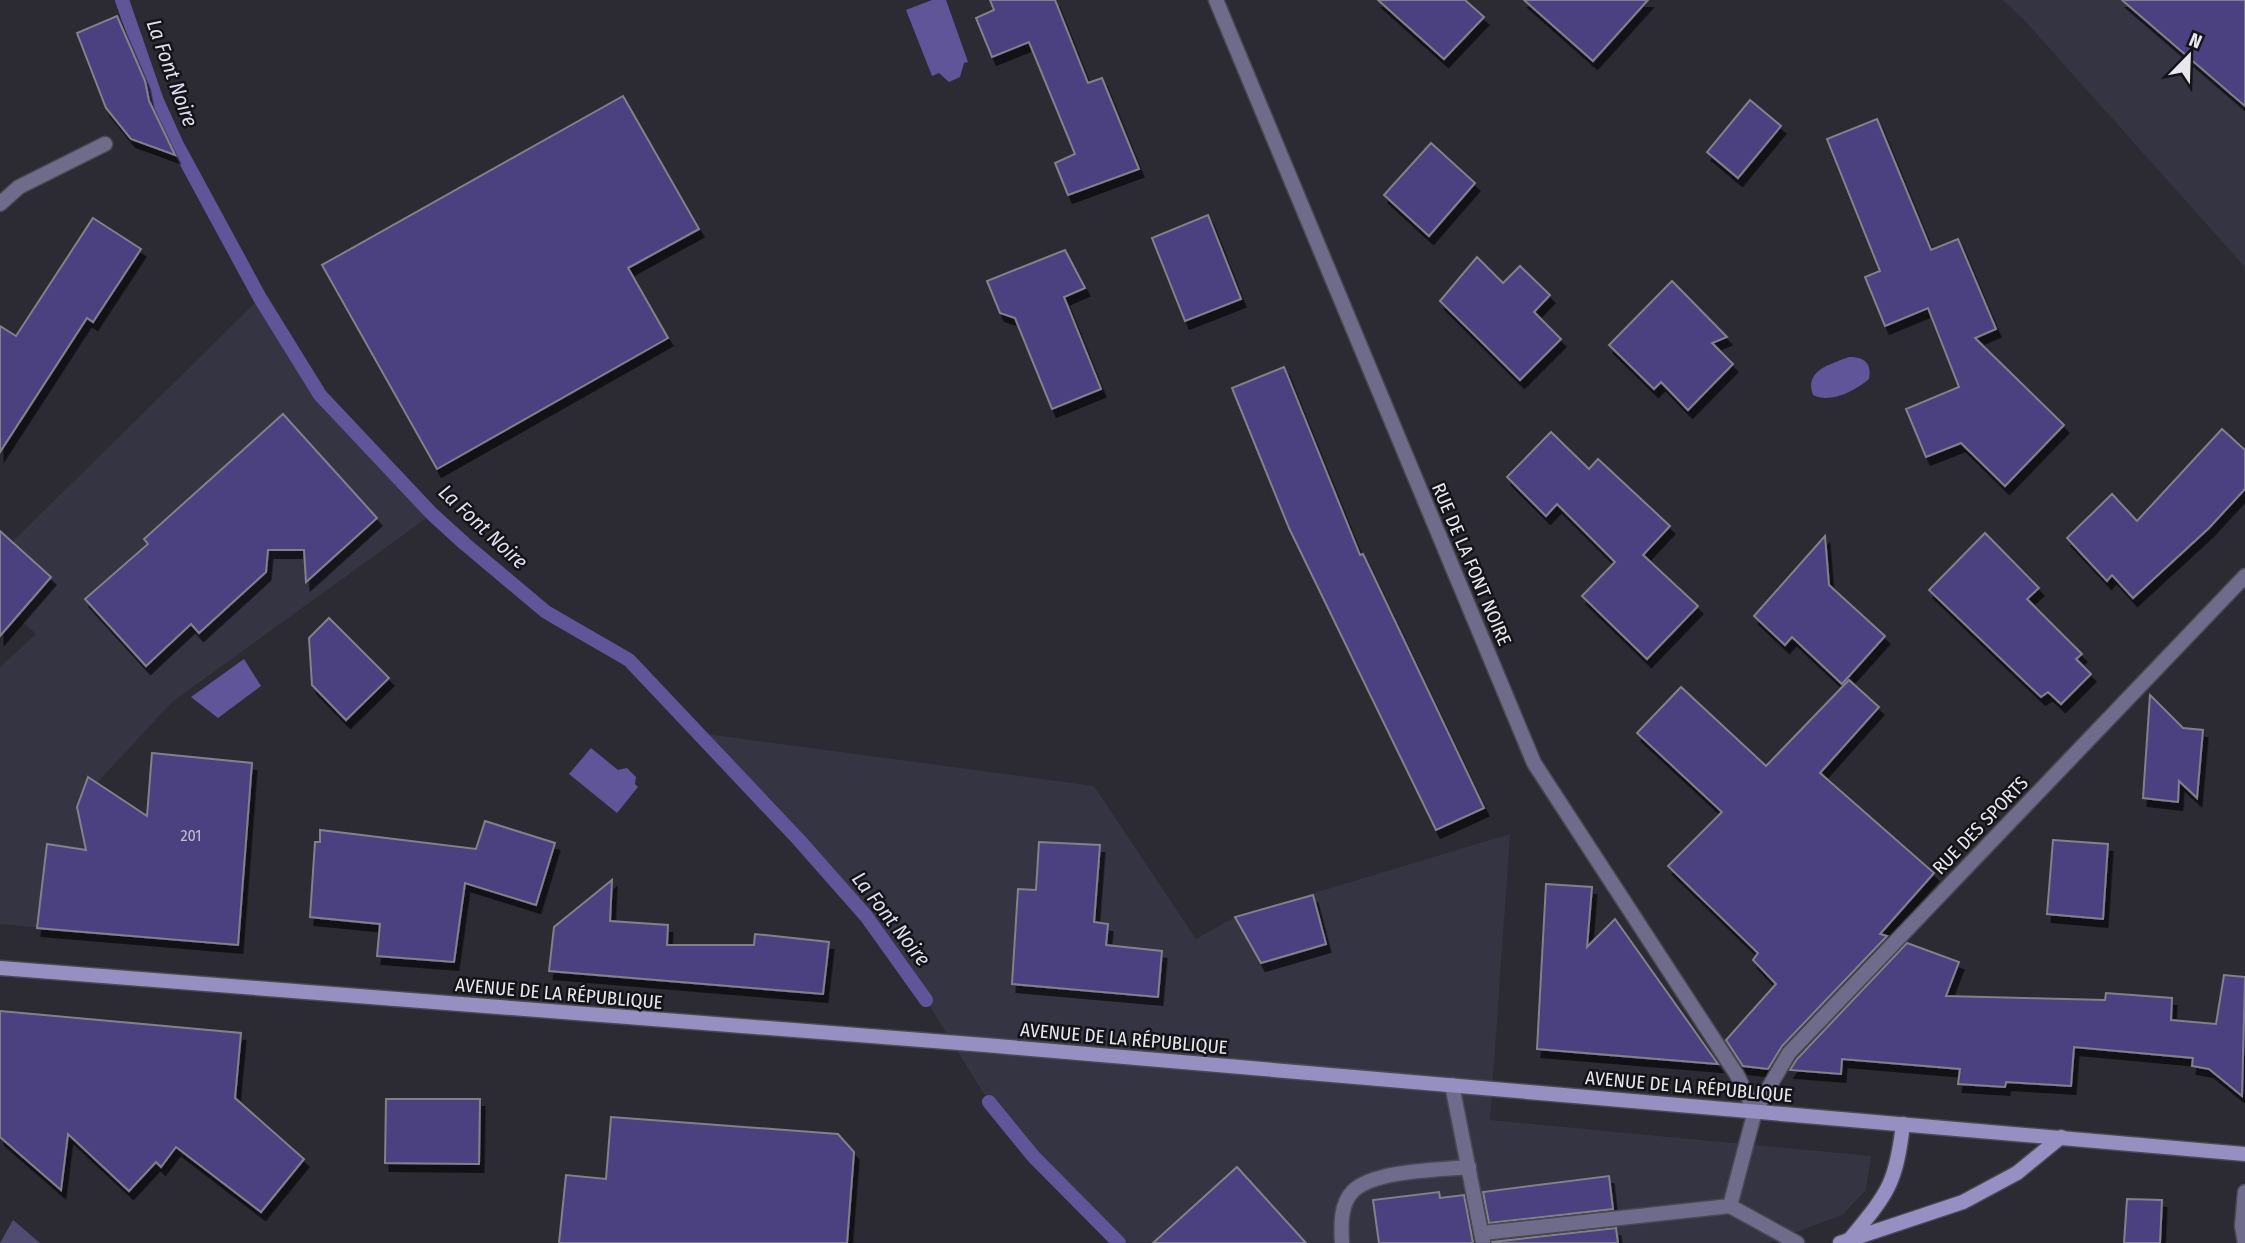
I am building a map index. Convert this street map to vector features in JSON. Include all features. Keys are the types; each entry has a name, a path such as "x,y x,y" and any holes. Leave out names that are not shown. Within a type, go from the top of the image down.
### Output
{"main road":[{"name":"AVENUE DE LA RÉPUBLIQUE","path":"0,968 985,1045 2245,1154"},
{"path":"1845,1241 1885,1196 1898,1167 1903,1124"},
{"path":"1845,1241 1963,1202 2017,1173 2061,1138"}],"street":[{"name":"RUE DE LA FONT NOIRE","path":"1216,0 1534,763 1737,1074 1755,1111"},
{"path":"0,204 19,187 105,144"},
{"name":"RUE DES SPORTS","path":"1730,1206 1755,1111 1789,1053 2245,576"},
{"path":"1452,1085 1483,1238 1730,1206 1797,1243"},
{"path":"1342,1243 1341,1225 1345,1204 1352,1192 1363,1184 1391,1175 1469,1167"},
{"path":"2245,1192 2242,1226 2245,1243"}],"shaded area":[{"path":"932,0 946,0 968,62 964,63 960,77 949,82 939,73 932,76 906,10"},
{"path":"2003,0 2245,0 2245,267 2026,22"},
{"path":"260,298 320,395 432,514 172,702 97,783 119,935 0,924 0,667 36,634 0,603 0,554"},
{"path":"1849,357 1866,362 1869,379 1850,392 1834,397 1813,395 1811,386 1816,374 1821,369"},
{"path":"244,659 261,686 218,718 191,697"},
{"path":"699,733 1094,786 1196,939 1235,917 1510,834 1490,1120 1871,1156 1866,1190 1842,1215 1767,1243 1119,1243 1033,1156 989,1102 926,1000 866,916"},
{"path":"591,748 618,770 627,768 636,777 635,784 638,787 617,813 569,774"},
{"path":"13,1220 40,1243 0,1243"}],"building":[{"path":"990,0 1055,0 1088,83 1102,78 1139,169 1068,195 1055,163 1075,154 1029,42 992,57 976,18 994,10"},
{"path":"1378,0 1465,0 1484,17 1444,59"},
{"path":"1524,0 1648,0 1593,61"},
{"path":"2122,0 2245,0 2245,106"},
{"path":"117,16 145,81 149,101 175,155 131,139 106,108 77,33"},
{"path":"623,96 699,229 628,268 668,338 437,469 322,265"},
{"path":"1750,100 1781,126 1738,178 1707,152"},
{"path":"1877,119 1931,250 1958,239 1996,329 1975,338 2064,425 2005,486 1961,443 1926,457 1906,409 1959,387 1928,308 1885,326 1865,277 1880,271 1827,139"},
{"path":"1431,143 1475,183 1429,236 1384,195"},
{"path":"1208,215 1241,299 1185,321 1152,238"},
{"path":"93,218 141,249 93,322 87,318 0,452 0,326 16,336"},
{"path":"1065,250 1085,288 1064,297 1101,389 1052,409 1015,318 1000,313 987,281"},
{"path":"1477,257 1503,283 1520,266 1550,295 1534,312 1561,339 1520,380 1440,301"},
{"path":"1672,281 1727,337 1712,343 1733,364 1688,410 1661,382 1654,389 1609,345"},
{"path":"1284,367 1360,555 1363,554 1484,808 1436,830 1289,528 1232,388"},
{"path":"283,414 377,518 306,582 304,550 268,550 266,572 199,633 191,624 146,666 85,599 148,544 144,539"},
{"path":"2222,429 2245,450 2245,489 2209,528 2133,598 2112,575 2107,581 2067,538 2112,494 2137,521"},
{"path":"1551,432 1589,469 1598,459 1670,526 1643,555 1698,606 1647,659 1582,596 1615,562 1557,504 1546,516 1507,477"},
{"path":"0,531 51,577 0,636"},
{"path":"1985,533 2039,588 2027,599 2082,654 2076,659 2091,674 2061,704 2048,692 2041,697 1929,590"},
{"path":"1825,536 1829,585 1885,636 1842,684 1792,637 1785,645 1754,616"},
{"path":"329,618 389,678 346,720 312,685 309,638"},
{"path":"1849,680 1879,707 1820,773 1934,873 1880,934 1887,936 1782,1046 1768,1069 1743,1066 1726,1040 1776,984 1753,960 1758,953 1668,866 1722,812 1637,733 1681,687 1766,766"},
{"path":"2150,695 2183,728 2203,730 2197,798 2179,781 2178,802 2143,798"},
{"path":"152,753 252,763 238,945 37,928 47,844 86,850 77,807 88,777 147,816"},
{"path":"485,821 555,843 536,905 465,883 454,962 377,956 380,924 310,917 315,842 320,842 320,830 476,849"},
{"path":"2053,840 2108,844 2103,919 2047,914"},
{"path":"1039,842 1100,845 1094,922 1108,924 1106,945 1162,951 1158,997 1012,984 1018,889 1036,890"},
{"path":"612,880 610,921 668,925 667,945 754,945 755,934 829,942 823,994 549,971 554,927"},
{"path":"1546,884 1592,887 1587,947 1615,919 1718,1064 1537,1049"},
{"path":"1313,895 1326,944 1261,963 1235,917"},
{"path":"1907,943 1959,962 1946,996 2105,1000 2106,993 2172,998 2171,1020 2216,1024 2224,975 2245,977 2242,1096 2209,1069 2192,1066 2193,1058 2074,1047 2071,1086 2006,1082 2005,1087 1958,1084 1960,1069 1842,1059 1841,1074 1790,1070 1797,1059"},
{"path":"0,1011 241,1033 235,1098 304,1159 261,1212 176,1147 161,1167 156,1162 129,1191 68,1134 61,1190 0,1137"},
{"path":"386,1099 480,1099 479,1164 385,1163"},
{"path":"611,1117 838,1134 854,1152 847,1243 559,1243 566,1175 606,1179"},
{"path":"1237,1167 1306,1243 1153,1243"},
{"path":"1609,1176 1613,1209 1489,1223 1483,1192"},
{"path":"1439,1192 1440,1198 1464,1195 1473,1243 1379,1243 1373,1200"},
{"path":"2127,1199 2162,1200 2160,1243 2124,1243"},
{"path":"1616,1228 1618,1243 1492,1243 1492,1242"}],"waterway":[{"name":"La Font Noire","path":"122,0 157,101 176,143 260,298 320,395 432,514 465,544 546,612 629,660 799,840 866,916 926,1000"},
{"name":"La Font Noire","path":"989,1102 1033,1156 1119,1243"}]}
